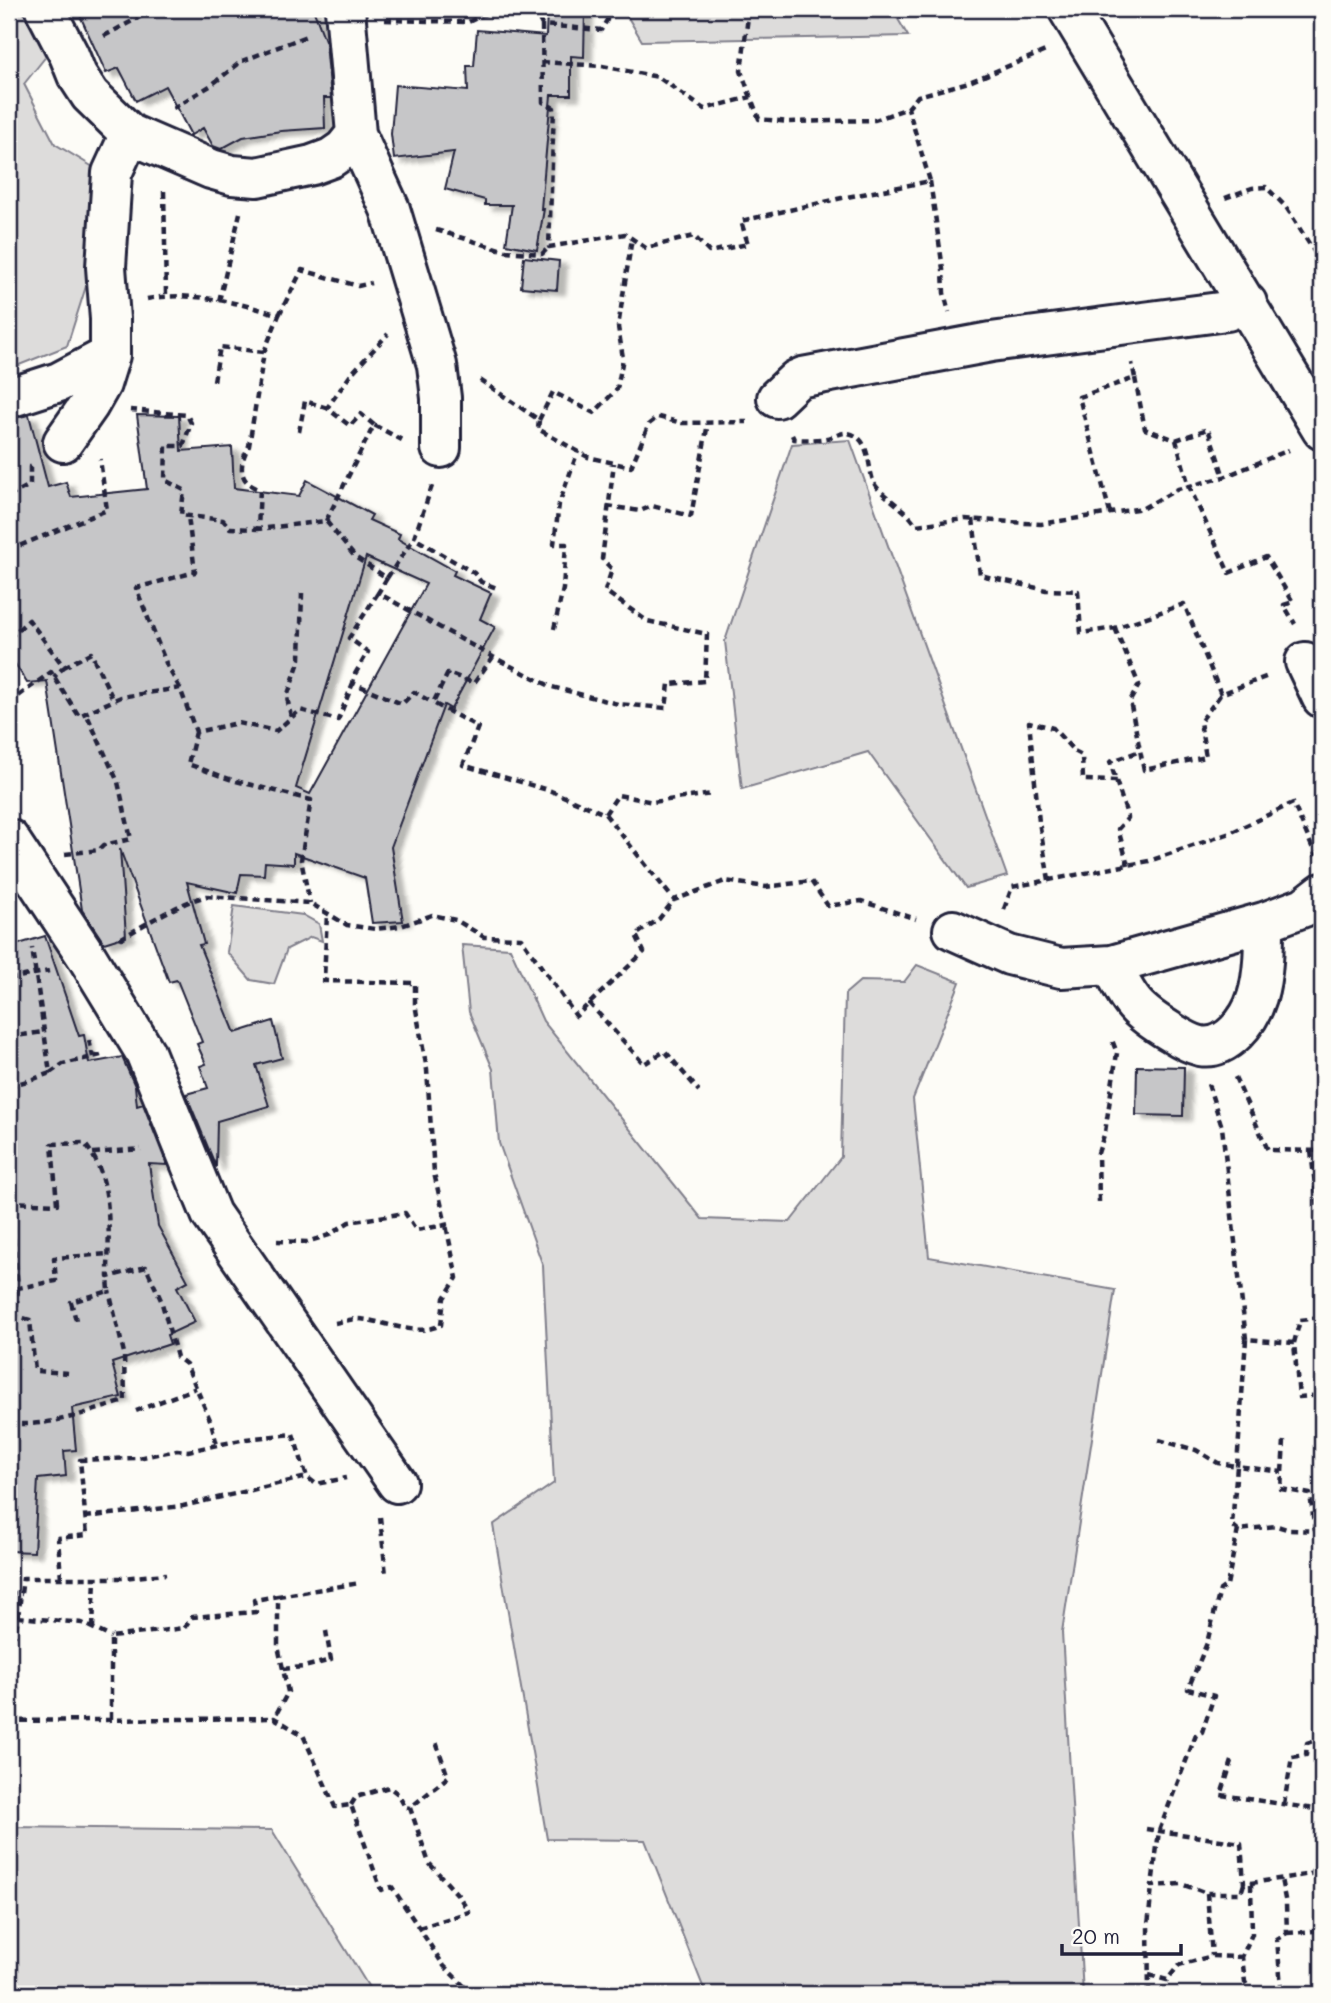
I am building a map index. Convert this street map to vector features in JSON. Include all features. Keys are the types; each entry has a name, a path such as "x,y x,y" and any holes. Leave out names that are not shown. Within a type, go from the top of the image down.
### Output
{"street":[{"path":"45,9 77,75 90,95 130,134 170,152 232,175 257,177 331,158 344,149 356,134"},
{"path":"345,14 356,134 391,216 437,365 441,397 439,453"},
{"path":"1075,21 1247,303 1310,438"},
{"path":"81,446 89,405 101,384 110,355 106,267 112,173 130,134"},
{"path":"777,398 803,377 954,349 1227,311 1247,303"},
{"path":"9,398 59,382 110,355"},
{"path":"1305,662 1322,698"},
{"path":"9,839 88,957 145,1052 211,1214 388,1498"},
{"path":"953,930 1010,955 1061,968 1112,965 1264,922 1304,907 1321,879"},
{"path":"1112,965 1126,996 1140,1012 1175,1035 1198,1046 1211,1046 1234,1034 1253,1006 1262,969 1264,922"}],"path":[{"path":"69,55 155,9"},
{"path":"130,134 210,86 242,61 345,14 468,22 496,9"},
{"path":"534,9 542,25 543,102 554,108 549,247"},
{"path":"542,25 601,30 607,20 607,9"},
{"path":"749,9 741,71 759,118 789,122 875,120 908,108 918,96 968,82 1075,21"},
{"path":"542,62 602,66 658,76 704,109 751,97"},
{"path":"908,108 930,181 954,349"},
{"path":"166,295 164,176 170,152"},
{"path":"219,301 243,204 257,177"},
{"path":"391,216 506,251 542,254 549,247 625,234 646,248 694,236 709,252 748,244 741,221 930,181"},
{"path":"1195,220 1230,194 1266,187 1286,207 1322,264"},
{"path":"632,238 618,327 623,358 617,389 594,412 553,392 539,420 538,429 588,457 631,467 649,424 658,417 682,423 745,423 777,398 794,439 822,439 846,432 863,443 874,484 910,515 916,524 973,519 1041,524 1143,508 1178,489 1224,477 1310,438"},
{"path":"258,529 260,489 250,486 243,476 243,457 250,446 264,352 302,270 358,286 415,293 327,408"},
{"path":"140,300 166,295 238,302 279,315"},
{"path":"1124,325 1145,429 1176,440 1208,429 1224,477"},
{"path":"214,381 220,347 264,352"},
{"path":"477,378 539,420"},
{"path":"1111,513 1079,397 1135,378"},
{"path":"197,732 238,723 276,731 299,710 338,720 369,652 349,638 414,538 433,483 439,453 374,425 360,414 350,426 327,408 305,401 299,432"},
{"path":"119,410 187,415 191,423 183,446 166,446 165,480 184,490 181,515 223,520 230,528 258,529 326,521"},
{"path":"607,506 640,511 652,506 691,516 708,423"},
{"path":"326,521 374,425"},
{"path":"1115,628 1139,685 1130,701 1144,771 1206,757 1200,722 1221,694 1305,662 1310,650 1284,605 1293,602 1266,557 1229,573 1189,486 1176,440"},
{"path":"9,550 107,510 81,446"},
{"path":"554,629 563,589 566,544 554,544 559,504 578,451"},
{"path":"378,593 552,687 618,704 666,708 669,684 705,681 707,634 648,621 605,592 612,569 602,559 614,463"},
{"path":"188,516 195,572 136,588 197,732 188,764 232,780 311,800 300,860 310,903"},
{"path":"973,519 980,575 1046,590 1078,591 1081,633 1115,628 1184,604 1221,694"},
{"path":"326,521 355,558 387,578"},
{"path":"414,538 474,573 481,582 497,588"},
{"path":"291,717 286,696 300,659 302,593"},
{"path":"9,638 29,620 64,667"},
{"path":"54,677 64,667 91,653 114,701"},
{"path":"433,703 448,673 474,683 493,657"},
{"path":"9,703 51,672 79,716 121,697 180,688"},
{"path":"353,683 402,704 414,692 478,727 463,765 551,791 605,814 674,900"},
{"path":"86,713 118,782 131,839 104,845 99,850"},
{"path":"1049,880 1030,722 1053,728 1074,751 1082,755 1083,780 1116,781"},
{"path":"1128,865 1118,829 1128,818 1110,762 1140,751"},
{"path":"605,814 618,795 653,802 712,794"},
{"path":"1000,920 1012,887 1149,862 1230,833 1293,803 1321,879"},
{"path":"9,979 55,970 88,957 153,920 207,896 310,903 347,925 375,929 401,926 432,915 456,920 484,937 521,938 576,1016 644,952 636,935 659,919 674,900 725,881 766,887 811,881 828,906 861,901 953,930"},
{"path":"327,913 324,981 415,983 415,1003 427,1070 433,1173 457,1278 444,1298 441,1325 432,1329 400,1328 357,1319 329,1324"},
{"path":"35,975 50,1073"},
{"path":"589,1003 644,1064 665,1051 699,1091"},
{"path":"1099,1202 1098,1153 1105,1132 1117,1053 1108,1028"},
{"path":"9,1037 43,1032"},
{"path":"1198,1046 1210,1095 1222,1127 1247,1339 1232,1525 1238,1530 1277,1526 1290,1530 1322,1531"},
{"path":"9,1086 50,1073 63,1064 134,1047 145,1052"},
{"path":"9,1423 29,1426 125,1401 124,1353 109,1291 109,1207 96,1157 84,1143 52,1144 57,1204 11,1202 18,1287 16,1316 30,1320 35,1371 69,1373"},
{"path":"1311,1151 1322,1244"},
{"path":"276,1241 307,1242 329,1235 349,1222 405,1213 416,1230 446,1225"},
{"path":"18,1287 56,1281 54,1258 108,1254"},
{"path":"1322,1263 1319,1268 1322,1276"},
{"path":"108,1277 146,1267 161,1300 177,1357 186,1364 211,1422 217,1445"},
{"path":"76,1320 71,1302 109,1291"},
{"path":"1322,1318 1300,1320 1294,1343 1299,1397 1322,1395"},
{"path":"1247,1339 1294,1343"},
{"path":"136,1411 196,1388"},
{"path":"61,1578 58,1538 87,1535 80,1460 138,1458 246,1439 293,1434 307,1477 316,1484 349,1477 353,1487"},
{"path":"1159,1440 1196,1450 1218,1463 1282,1472"},
{"path":"1284,1441 1281,1489 1310,1494 1315,1531"},
{"path":"85,1517 183,1506 307,1477"},
{"path":"386,1575 388,1498"},
{"path":"1135,1994 1149,1992 1148,1926 1159,1831 1196,1735 1202,1732 1214,1696 1188,1689 1207,1643 1220,1590 1227,1585 1238,1530"},
{"path":"9,1634 15,1635 23,1578 122,1578 166,1574"},
{"path":"93,1628 95,1578"},
{"path":"18,1617 82,1623 111,1637 184,1628 192,1617 256,1612 254,1600 360,1583"},
{"path":"9,1593 22,1594"},
{"path":"274,1718 288,1692 278,1646 278,1596"},
{"path":"283,1669 331,1660 326,1631"},
{"path":"111,1637 111,1719"},
{"path":"9,1721 274,1718 303,1735 335,1807 351,1805"},
{"path":"1283,1804 1292,1757 1306,1755 1307,1743 1322,1738"},
{"path":"351,1805 356,1797 389,1787 398,1794 404,1807 410,1808 448,1777 436,1742"},
{"path":"1232,1760 1221,1795 1322,1810"},
{"path":"351,1805 381,1890 392,1887 444,1966 472,1994"},
{"path":"410,1808 429,1863 458,1895 469,1912 419,1928"},
{"path":"1146,1829 1241,1843 1252,1934 1242,1957 1245,1982 1254,1994 1281,1987"},
{"path":"1152,1886 1181,1884 1207,1893 1241,1893 1247,1884 1311,1874 1322,1852"},
{"path":"1281,1879 1286,1904 1287,1933"},
{"path":"1207,1893 1212,1956"},
{"path":"1283,1994 1277,1939 1287,1933 1315,1931"},
{"path":"1149,1975 1167,1980 1179,1965 1212,1956 1242,1957"},
{"path":"568,1994 576,1994"}],"shaded area":[{"path":"9,9 26,9 51,50 24,84 55,144 98,170 95,258 67,346 9,369"},
{"path":"623,9 892,9 908,36 642,41"},
{"path":"850,440 1007,876 966,888 868,752 742,789 725,641 792,444"},
{"path":"234,906 303,915 319,924 322,941 311,937 287,949 274,984 251,980 227,952"},
{"path":"462,945 510,948 543,1021 702,1219 790,1222 841,1157 845,994 860,981 904,982 917,965 960,982 913,1099 929,1257 1115,1290 1062,1632 1083,1994 706,1994 645,1840 547,1839 493,1525 554,1483 543,1266 499,1143 493,1069 469,1012"},
{"path":"9,1827 272,1830 373,1994 9,1994"}],"building":[{"path":"77,9 313,9 326,43 331,98 324,98 325,128 243,137 221,149 213,146 203,128 191,135 165,86 136,101 119,68 106,73"},
{"path":"547,9 585,9 584,57 571,56 571,95 551,95 541,209 544,209 537,250 506,244 512,205 485,205 485,200 445,189 454,152 394,159 391,134 395,85 468,91 467,66 474,66 477,30 546,36"},
{"path":"524,257 559,261 557,290 521,287"},
{"path":"29,415 48,487 66,482 71,497 147,489 137,415 179,416 181,451 232,447 234,488 299,496 307,480 372,515 369,520 400,534 398,539 455,571 453,575 491,593 480,619 495,627 451,709 444,705 391,847 403,921 372,923 365,878 294,853 294,864 265,862 264,875 241,874 237,893 187,882 204,944 199,945 235,1033 273,1021 282,1058 256,1065 269,1106 217,1121 216,1167 186,1094 208,1088 200,1066 206,1064 197,1044 202,1042 177,980 169,982 120,849 126,936 104,943 82,910 47,681 27,683 9,654 9,419","holes":["366,557 426,584 310,794 296,788"]},
{"path":"45,936 79,1036 84,1035 89,1063 122,1057 135,1086 137,1106 143,1104 167,1165 149,1164 158,1226 188,1281 177,1287 195,1322 167,1335 170,1344 112,1363 121,1397 72,1408 76,1450 64,1451 66,1476 38,1479 34,1552 9,1551 9,947"},
{"path":"1137,1066 1184,1067 1183,1116 1136,1115"}]}
